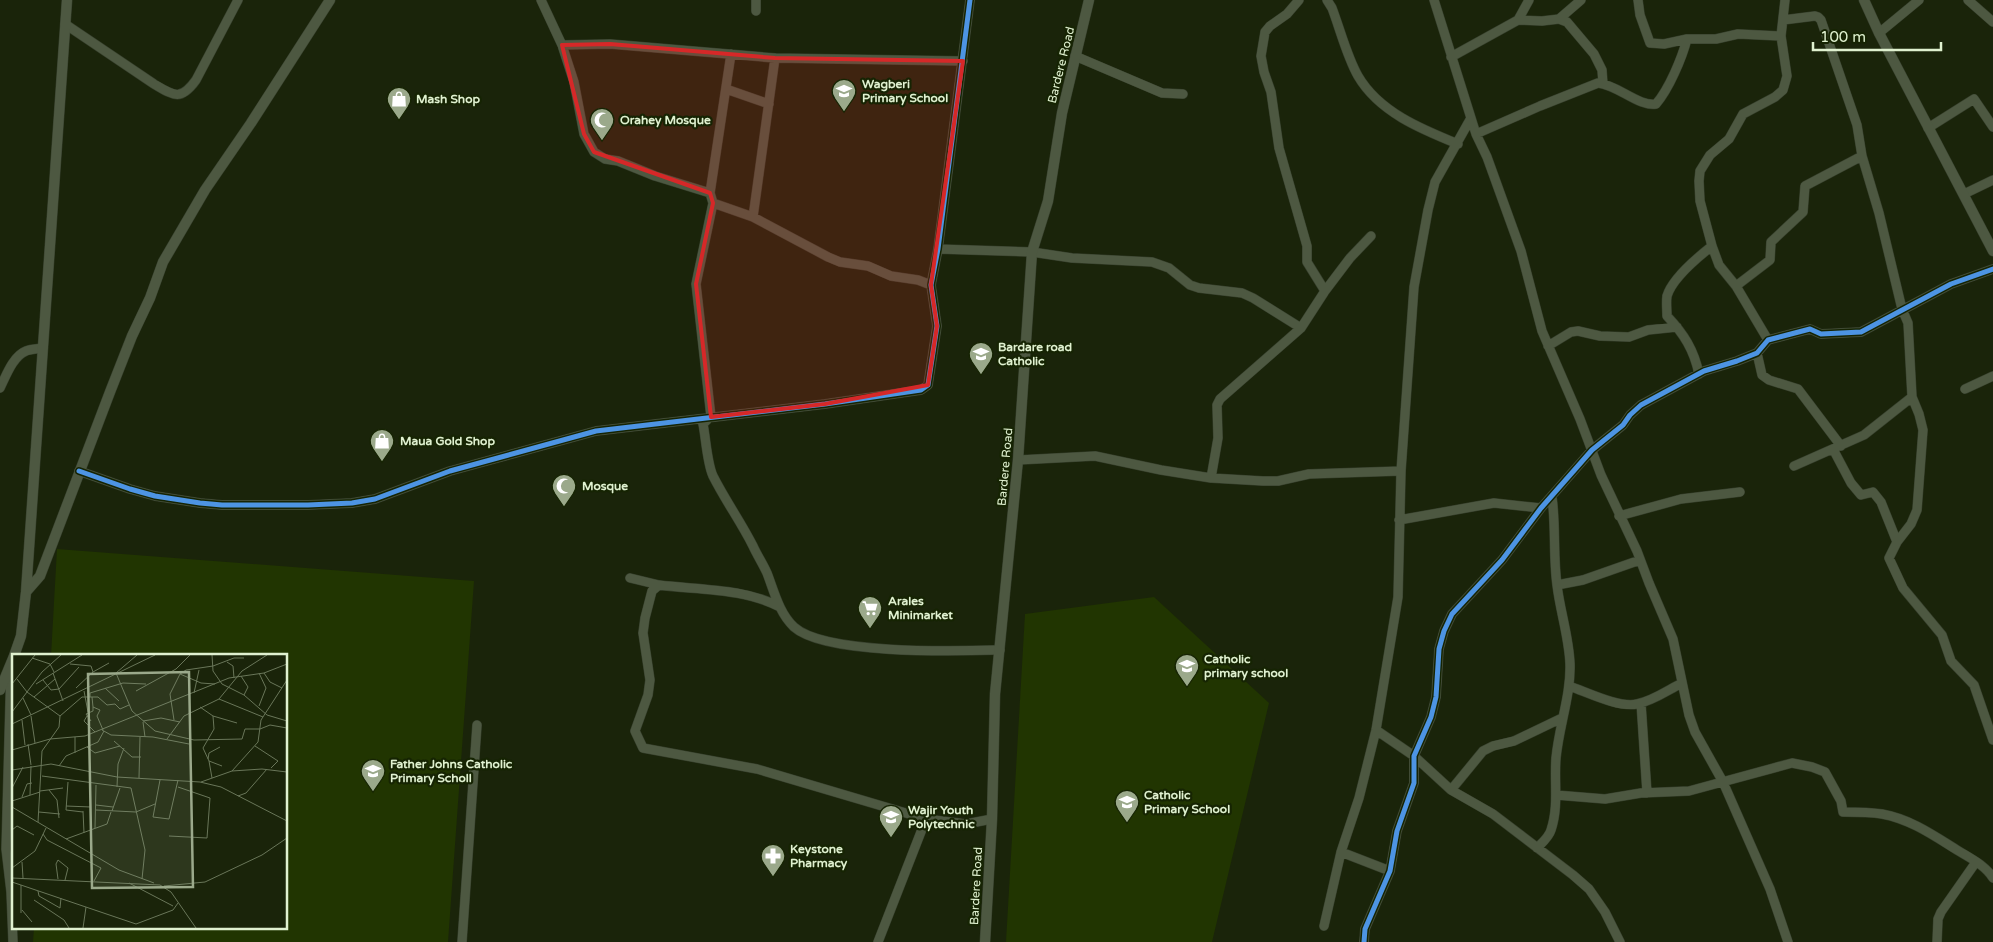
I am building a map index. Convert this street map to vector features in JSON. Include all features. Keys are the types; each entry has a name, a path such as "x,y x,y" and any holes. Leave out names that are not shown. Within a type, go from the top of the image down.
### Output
{"street":[{"path":"15,654 21,636 26,592 67,0"},
{"path":"66,24 154,84 168,92 180,95 184,94 196,80 238,0"},
{"path":"26,592 40,576 132,336 150,298 163,262 205,190 251,124 330,0"},
{"path":"541,0 562,45 574,82 584,134 594,152 605,159 618,161 655,176 710,193"},
{"path":"756,0 756,11"},
{"path":"80,471 138,492 200,504 308,505 352,503 375,499 450,471 596,431 825,404 921,390 928,385 937,326 932,285 970,0"},
{"name":"Bardere Road","path":"985,942 992,819 994,730 1018,460 1032,252 1048,201 1062,113 1090,0"},
{"path":"1299,0 1287,14 1265,32 1261,56 1271,92 1279,148 1307,246 1307,262 1325,291"},
{"path":"1327,0 1332,8 1357,74 1368,90 1389,109 1425,130 1458,144"},
{"path":"1434,0 1476,134 1487,158 1521,250 1548,346 1673,639 1695,732 1723,782 1770,889 1788,942"},
{"path":"1451,58 1518,20 1529,0"},
{"path":"1559,19 1581,0"},
{"path":"1638,0 1640,15 1650,43 1664,44 1687,39 1716,39 1738,34 1781,36"},
{"path":"1768,340 1736,286 1719,265 1700,201 1699,181 1700,171 1710,155 1729,139 1743,114 1775,97 1783,90 1787,76 1781,36 1785,0"},
{"path":"1864,0 1878,33 1993,251"},
{"path":"1878,33 1919,0"},
{"path":"1968,0 1993,22"},
{"path":"1783,20 1815,16 1821,20 1857,126 1862,156 1879,213 1902,309 1908,323 1912,398 1923,430 1917,510 1911,524 1897,542 1890,558 1903,588 1942,635 1951,661 1974,685 1993,740"},
{"path":"1518,20 1542,21 1559,19 1567,22 1594,54 1602,70 1603,84"},
{"path":"1476,134 1595,84 1607,84 1646,103 1656,104 1664,94 1687,39"},
{"path":"562,45 610,44 775,58 963,61"},
{"path":"711,417 696,284 712,203 710,193 731,54"},
{"path":"1075,56 1162,93 1183,94"},
{"path":"753,216 775,58"},
{"path":"726,89 769,104"},
{"path":"1928,128 1974,100 1993,127"},
{"path":"1324,926 1340,852 1359,798 1376,730 1398,597 1400,471 1414,287 1432,191 1471,118"},
{"path":"1736,286 1770,260 1771,242 1803,212 1804,186 1862,156"},
{"path":"1964,194 1993,180"},
{"path":"712,203 753,216 840,262 868,266 892,276 918,280 932,285"},
{"path":"1211,478 1218,438 1217,405 1220,399 1301,328 1325,291 1350,258 1371,236"},
{"path":"1700,374 1695,354 1677,327 1667,316 1667,298 1694,262 1712,246"},
{"path":"938,249 1032,252 1072,258 1144,261 1162,265 1175,272 1190,285 1199,288 1242,293 1301,328"},
{"path":"1364,942 1365,929 1390,871 1396,831 1414,783 1414,756 1435,704 1439,649 1444,631 1452,614 1507,554 1541,508 1592,450 1623,425 1641,405 1710,368 1737,361 1757,353 1768,340 1810,329 1821,334 1861,332 1951,284 1993,269"},
{"path":"1548,346 1571,332 1578,330 1600,336 1629,337 1648,330 1677,327"},
{"path":"0,388 21,354 43,348"},
{"path":"1757,353 1762,375 1769,380 1798,390 1837,447 1851,483 1861,495 1873,492 1881,502 1897,542"},
{"path":"1965,389 1993,376"},
{"path":"1794,466 1864,435 1912,398"},
{"path":"711,417 703,424 712,475 744,527 766,571 780,607 795,628 824,640 855,646 933,651 1000,650"},
{"path":"1018,460 1095,456 1211,478 1278,481 1309,474 1400,471"},
{"path":"1619,516 1681,499 1740,492"},
{"path":"1537,848 1549,835 1552,828 1556,795 1556,760 1569,686 1570,661 1556,585 1555,520 1552,497"},
{"path":"1399,520 1494,503 1541,508"},
{"path":"1556,585 1582,580 1640,560"},
{"path":"630,578 659,585 728,592 766,600 780,607"},
{"path":"659,585 652,591 643,633 650,680 648,694 635,731 643,748 757,769 926,818 966,824 992,819"},
{"path":"0,690 12,661"},
{"path":"1569,686 1620,704 1631,705 1642,703 1682,683"},
{"path":"12,686 6,849 12,917"},
{"path":"1642,703 1647,792"},
{"path":"1451,790 1483,751 1493,746 1514,741 1562,718"},
{"path":"462,942 477,725"},
{"path":"1376,730 1414,756 1451,790 1493,814 1573,874 1589,889 1606,912 1620,942"},
{"path":"1556,795 1605,799 1647,792 1689,791 1792,763 1825,772 1841,801 1843,812 1882,814 1911,823 1976,862 1989,872 1993,878"},
{"path":"878,942 926,818"},
{"path":"1340,852 1390,871"},
{"path":"1937,942 1938,920 1941,912 1976,862"}],"highlighted area":[{"path":"610,44 775,58 963,61 931,285 937,326 928,385 825,404 711,417 696,284 713,203 710,193 594,152 584,134 562,45"}],"shaded area":[{"name":"Father Johns Catholic Primary Scholl","path":"57,549 474,581 448,942 33,942 34,930 288,930 288,654 51,654"},
{"name":"Catholic Primary School","path":"1154,597 1269,703 1212,942 1006,942 1025,614"}],"cycle path":[{"path":"79,471 155,496 200,503 222,505 352,503 375,499 450,471 596,431 825,404 921,390 928,385 937,326 931,285 938,249 970,0"},
{"path":"1364,942 1365,929 1390,871 1397,831 1414,783 1414,756 1431,717 1436,697 1439,649 1444,631 1452,614 1502,560 1541,508 1592,450 1623,425 1641,405 1704,371 1757,353 1768,340 1810,329 1821,334 1861,332 1951,284 1993,269"}],"place":[{"name":"Wagberi Primary School","path":"844,112"},
{"name":"Mash Shop","path":"399,120"},
{"name":"Orahey Mosque","path":"602,141"},
{"name":"Bardare road Catholic","path":"981,375"},
{"name":"Maua Gold Shop","path":"382,462"},
{"name":"Mosque","path":"564,507"},
{"name":"Arales Minimarket","path":"870,629"},
{"name":"Catholic primary school","path":"1187,687"},
{"name":"Father Johns Catholic Primary Scholl","path":"373,792"},
{"name":"Catholic Primary School","path":"1127,823"},
{"name":"Wajir Youth Polytechnic","path":"891,838"},
{"name":"Keystone Pharmacy","path":"773,877"}]}
